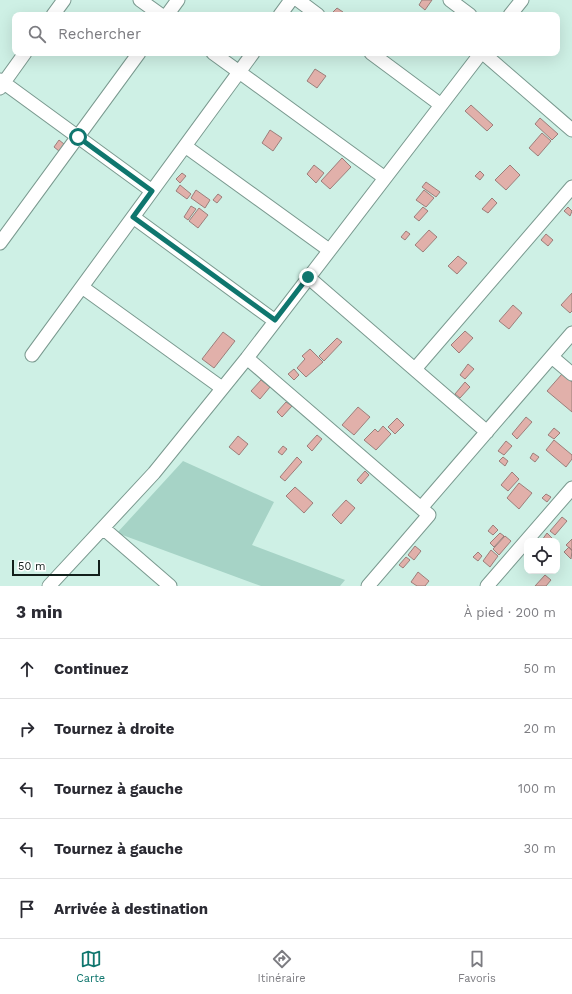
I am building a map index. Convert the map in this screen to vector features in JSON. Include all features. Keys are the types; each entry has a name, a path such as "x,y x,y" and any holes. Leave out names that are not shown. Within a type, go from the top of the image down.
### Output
{"street":[{"path":"55,12 64,0"},
{"path":"140,0 157,12"},
{"path":"169,12 178,0"},
{"path":"282,12 291,0"},
{"path":"298,0 314,12"},
{"path":"450,0 466,12"},
{"path":"512,12 522,0"},
{"path":"23,56 1,84 78,137 152,191"},
{"path":"0,243 137,56"},
{"path":"217,56 385,178"},
{"path":"32,355 251,56"},
{"path":"374,56 441,104"},
{"path":"49,586 154,473 247,358 441,104 480,56"},
{"path":"486,56 572,130"},
{"path":"185,146 329,250"},
{"path":"414,369 572,187"},
{"path":"133,217 275,320"},
{"path":"308,277 487,432"},
{"path":"82,287 222,388"},
{"path":"421,508 572,333"},
{"path":"552,357 572,374"},
{"path":"247,358 429,516 368,586"},
{"path":"487,586 572,488"},
{"path":"103,528 170,586"}],"green space":[{"path":"183,461 274,502 252,545 345,580 340,586 261,586 117,533"}],"building":[{"path":"422,0 432,0 425,10 419,5"},
{"path":"337,8 343,12 333,12"},
{"path":"315,69 326,76 317,88 307,81"},
{"path":"471,105 493,125 487,131 465,111"},
{"path":"540,118 558,134 552,140 535,124"},
{"path":"270,130 282,138 273,151 262,143"},
{"path":"542,133 551,141 538,156 529,148"},
{"path":"59,140 64,144 59,151 54,147"},
{"path":"342,158 351,167 330,189 321,181"},
{"path":"314,165 324,173 316,183 307,174"},
{"path":"510,165 520,175 506,190 495,180"},
{"path":"480,171 484,175 480,180 475,176"},
{"path":"182,173 186,176 180,183 176,179"},
{"path":"426,182 440,192 436,197 422,187"},
{"path":"180,185 191,194 187,199 176,191"},
{"path":"196,190 210,200 205,208 191,198"},
{"path":"424,190 434,198 426,207 416,200"},
{"path":"218,194 222,197 217,203 213,200"},
{"path":"492,198 497,203 488,213 482,209"},
{"path":"191,206 196,209 188,220 184,217"},
{"path":"423,207 428,211 419,221 414,217"},
{"path":"568,207 572,211 570,216 564,211"},
{"path":"199,208 208,215 198,228 189,221"},
{"path":"429,230 437,237 423,252 415,245"},
{"path":"406,231 410,234 405,240 401,237"},
{"path":"546,234 553,240 548,246 541,240"},
{"path":"458,256 467,263 457,274 448,266"},
{"path":"572,293 572,311 570,313 561,305"},
{"path":"513,305 522,313 509,329 499,321"},
{"path":"465,331 473,338 459,353 451,345"},
{"path":"223,332 235,341 214,368 202,359"},
{"path":"337,338 342,342 324,361 319,356"},
{"path":"310,349 323,362 306,377 297,368 305,359 302,356"},
{"path":"468,364 474,369 465,379 460,375"},
{"path":"294,369 299,375 294,380 288,374"},
{"path":"562,374 572,382 572,412 547,391"},
{"path":"261,380 270,387 260,399 251,391"},
{"path":"465,382 470,387 460,398 455,394"},
{"path":"286,402 292,406 282,417 277,412"},
{"path":"358,407 370,417 354,435 342,425"},
{"path":"526,417 532,422 517,439 512,434"},
{"path":"397,418 404,425 395,434 388,427"},
{"path":"383,426 391,434 376,450 364,440 375,429 378,432"},
{"path":"554,428 560,433 554,439 548,435"},
{"path":"317,435 322,439 312,451 307,446"},
{"path":"238,436 248,444 239,455 229,447"},
{"path":"554,440 572,455 572,459 566,467 546,450"},
{"path":"506,441 512,446 504,455 498,451"},
{"path":"283,446 287,449 282,455 278,452"},
{"path":"533,453 539,457 535,462 530,458"},
{"path":"297,457 302,462 285,481 280,477"},
{"path":"503,457 508,461 505,466 499,461"},
{"path":"365,471 369,475 361,484 357,480"},
{"path":"512,472 519,479 508,491 501,485"},
{"path":"519,483 532,493 519,509 507,498"},
{"path":"295,487 313,503 304,513 286,496"},
{"path":"546,494 551,497 547,502 542,498"},
{"path":"346,500 355,508 341,524 332,515"},
{"path":"562,517 567,521 555,535 550,531"},
{"path":"493,525 498,530 493,535 488,531"},
{"path":"500,533 504,536 494,547 490,543"},
{"path":"547,533 552,538 543,538"},
{"path":"505,536 511,541 499,555 493,549"},
{"path":"572,539 572,550 566,545"},
{"path":"415,546 421,551 414,560 408,555"},
{"path":"569,547 572,551 571,559 564,552"},
{"path":"491,550 498,556 490,567 483,561"},
{"path":"478,552 482,556 478,561 473,557"},
{"path":"406,557 410,560 403,568 399,565"},
{"path":"418,572 429,581 425,586 417,586 411,582"},
{"path":"545,575 551,580 546,586 535,586"}],"route":[{"path":"78,137 152,191 133,217 275,320 308,277"}]}
